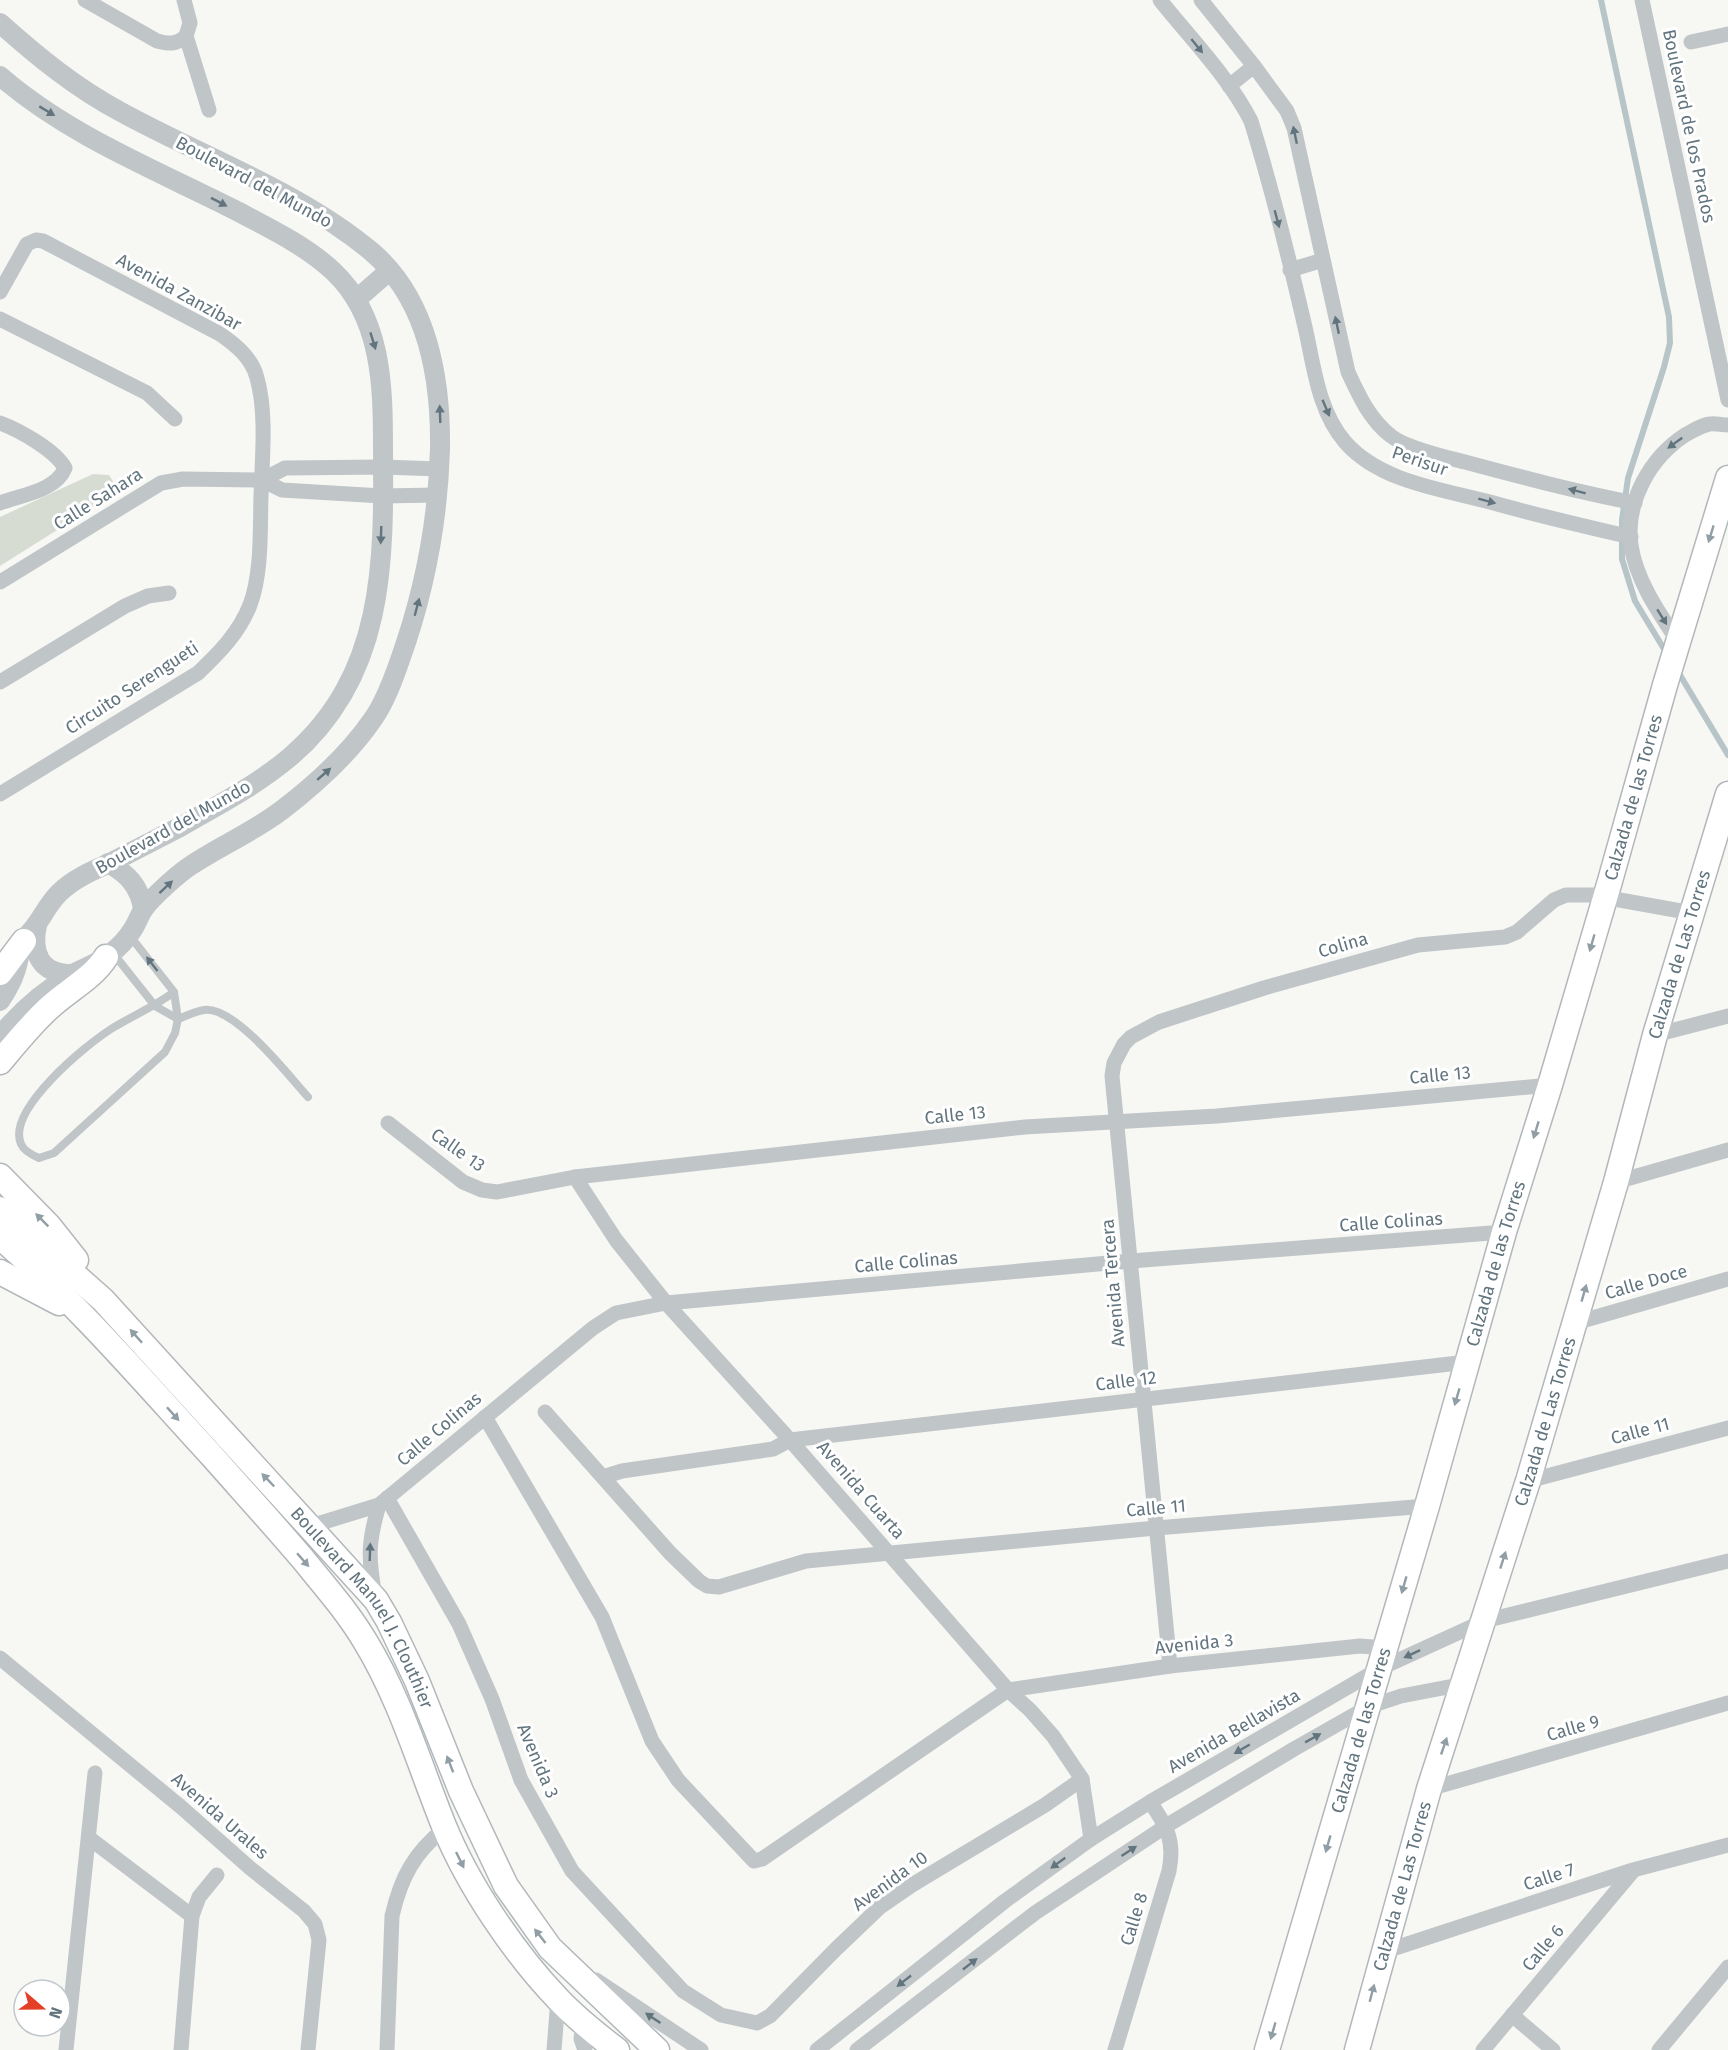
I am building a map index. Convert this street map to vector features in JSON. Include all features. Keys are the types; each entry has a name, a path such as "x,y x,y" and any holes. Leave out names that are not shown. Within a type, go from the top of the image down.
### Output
{"main road":[{"name":"Calzada de las Torres","path":"1268,2050 1504,1233 1550,1085 1665,685 1728,478"},
{"name":"Calzada de Las Torres","path":"1357,2050 1429,1789 1528,1481 1616,1182 1655,1035 1727,795"},
{"path":"0,973 30,933"},
{"path":"0,1062 39,1018 100,968 109,955"},
{"path":"0,1176 55,1234 90,1277 103,1300"},
{"name":"Boulevard Manuel J. Clouthier","path":"0,1209 103,1300 376,1600 417,1681 460,1791 502,1877 531,1924 550,1948 657,2050"},
{"name":"Boulevard Manuel J. Clouthier","path":"0,1238 22,1257 134,1371 262,1512 332,1594 366,1642 389,1687 422,1764 445,1828 485,1904 529,1965 558,1999 583,2023 617,2050"},
{"path":"0,1272 78,1313"}],"street":[{"path":"184,0 190,23 186,36 209,110"},
{"name":"Perisur","path":"1160,0 1242,103 1251,121 1319,392 1329,416 1345,442 1368,462 1392,475 1532,514 1631,537"},
{"name":"Perisur","path":"1201,0 1287,111 1294,128 1348,372 1374,421 1393,438 1450,458 1601,497 1635,503"},
{"name":"Boulevard de los Prados","path":"1642,0 1728,400"},
{"path":"89,1 157,41 176,43 186,36"},
{"name":"Boulevard del Mundo","path":"0,23 68,81 120,112 277,191 330,223 372,253 389,271 406,295 424,332 434,366 440,411 439,470 428,562 418,608 394,679 375,717 331,768 282,810 189,867 143,908 129,935 109,955 72,974 33,1002 0,1036"},
{"path":"1691,42 1728,34"},
{"path":"1229,87 1254,66"},
{"name":"Boulevard del Mundo","path":"0,76 34,104 78,130 118,153 265,226 308,252 333,271 357,299 367,319 378,356 383,404 384,466 380,577 372,621 363,653 352,679 329,717 291,756 245,790 157,839 78,879 60,892 46,908 30,933 15,973 0,1001"},
{"name":"Avenida Zanzibar","path":"0,292 27,244 36,240 43,241 220,334 237,346 251,363 261,396 262,480"},
{"path":"1290,270 1323,260"},
{"path":"357,299 389,271"},
{"path":"0,320 147,393 175,418"},
{"path":"0,423 13,428 54,455 65,468 62,476 54,484 0,503"},
{"path":"1679,643 1658,611 1641,576 1631,544 1631,523 1635,503 1642,483 1664,450 1699,427 1710,424 1728,425"},
{"path":"262,480 285,468 384,466 439,470"},
{"path":"318,493 315,480 319,468"},
{"name":"Calle Sahara","path":"0,582 161,483 183,479 262,480"},
{"path":"262,480 282,490 382,496 437,495"},
{"name":"Circuito Serengueti","path":"0,794 198,673 222,650 239,628 250,604 259,549 262,480"},
{"path":"0,682 125,606 148,596 170,592"},
{"path":"108,864 122,871 133,882 141,896 143,908"},
{"name":"Colina","path":"1112,1076 1118,1053 1131,1037 1159,1022 1264,988 1418,945 1505,936 1517,932 1554,900 1566,895 1579,893 1692,913"},
{"path":"30,933 41,963 60,974 72,974"},
{"path":"1655,1035 1728,1016"},
{"name":"Avenida Tercera","path":"1112,1076 1170,1666"},
{"name":"Calle 13","path":"388,1123 463,1182 482,1190 496,1192 575,1177 1025,1127 1217,1116 1550,1085"},
{"path":"1616,1182 1728,1150"},
{"name":"Avenida Cuarta","path":"575,1177 616,1240 666,1303 889,1552 1008,1690 1053,1736 1082,1779 1091,1839"},
{"name":"Calle Colinas","path":"311,1526 383,1501 593,1328 616,1313 666,1303 1131,1261 1504,1233"},
{"name":"Calle Doce","path":"1575,1323 1728,1279"},
{"name":"Calle 12","path":"603,1477 622,1471 773,1449 790,1440 1467,1362"},
{"path":"545,1412 603,1477"},
{"path":"485,1417 602,1617 652,1741 678,1780 754,1861 762,1859 1008,1690"},
{"name":"Calle 11","path":"1528,1481 1728,1428"},
{"name":"Calle 11","path":"603,1477 670,1553 699,1581 707,1586 718,1587 806,1561 1156,1528 1427,1506"},
{"path":"376,1600 370,1565 371,1534 383,1501"},
{"name":"Avenida 3","path":"383,1501 459,1624 492,1699 521,1780 572,1871 683,1991 721,2015 735,2019"},
{"name":"Avenida Bellavista","path":"817,2050 1005,1901 1091,1839 1382,1658 1484,1621 1728,1561"},
{"name":"Avenida 3","path":"1008,1690 1170,1666 1360,1646 1382,1658"},
{"name":"Avenida Urales","path":"0,1658 310,1917 315,1924 319,1941 308,2050"},
{"path":"857,2050 1035,1914 1166,1826 1368,1707 1401,1696 1464,1684"},
{"name":"Calle 9","path":"1429,1789 1728,1703"},
{"path":"66,2050 95,1773"},
{"name":"Avenida 10","path":"735,2019 757,2023 770,2016 880,1907 912,1885 1045,1805 1082,1779"},
{"name":"Calle 8","path":"1115,2050 1172,1856 1166,1826 1150,1802"},
{"path":"387,2050 392,1916 400,1886 424,1845 445,1828"},
{"path":"89,1838 192,1916"},
{"name":"Calle 7","path":"1383,1952 1633,1870 1728,1845"},
{"name":"Calle 6","path":"1483,2050 1633,1870"},
{"path":"181,2050 192,1916 199,1897 217,1875"},
{"path":"561,1957 701,2050"},
{"path":"1659,2050 1728,1966"},
{"path":"554,2050 558,1999"},
{"path":"1512,2015 1553,2050"},
{"path":"583,2023 581,2039 585,2050"}],"lane":[{"path":"129,935 174,992 178,1019 171,1043 165,1052 46,1157 39,1158 26,1150 21,1144 19,1133 21,1123 33,1102 48,1084 63,1068 112,1029 155,1006 174,992"},
{"path":"109,955 155,1006 178,1019 205,1010 222,1013 246,1030 308,1097"}],"shaded area":[{"path":"93,474 109,475 119,491 0,566 0,517"}],"waterway":[{"path":"1601,0 1669,317 1670,343 1628,478 1622,520 1622,559 1635,601 1667,654"},
{"path":"1677,670 1728,755"}]}
